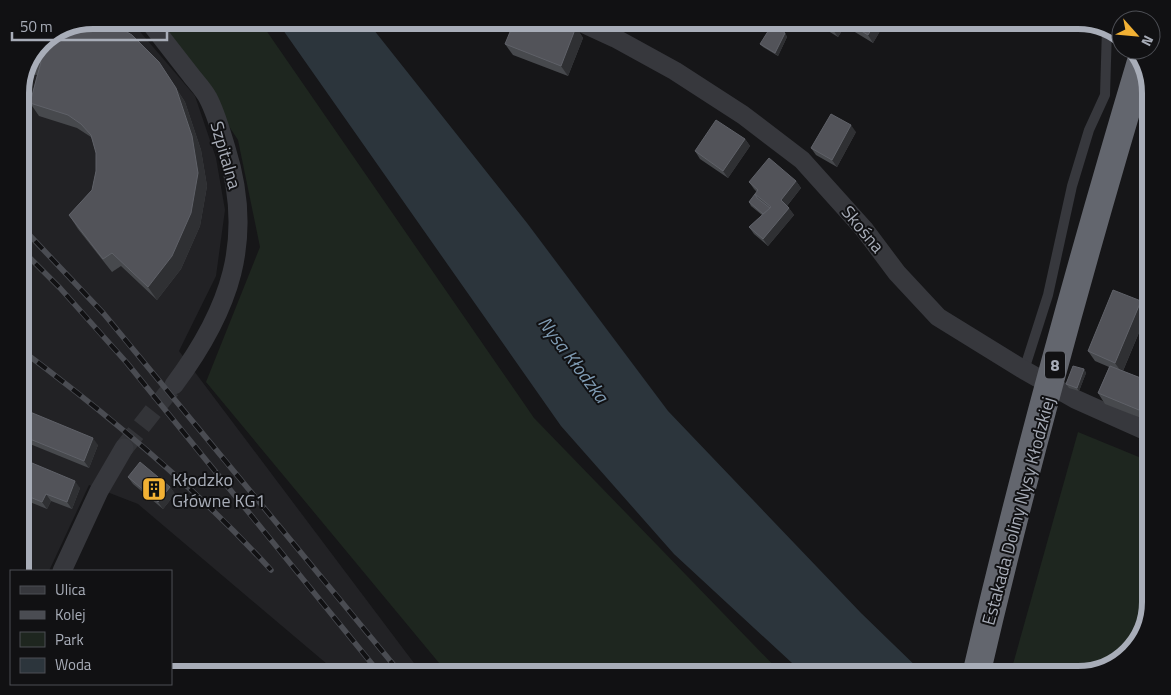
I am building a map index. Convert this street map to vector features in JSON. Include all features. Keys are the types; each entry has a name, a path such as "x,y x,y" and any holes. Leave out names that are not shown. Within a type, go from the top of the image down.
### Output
{"highway":[{"name":"Estakada Doliny Nysy Kłodzkiej","path":"978,666 998,582 1072,302 1138,71"}],"street":[{"name":"Szpitalna","path":"155,29 208,97 234,174 239,202 239,232 234,266 227,293 192,361 174,385"},
{"name":"Skośna","path":"596,29 674,71 743,115 802,160 864,229 897,273 938,317 1024,370 1076,398 1142,429"},
{"path":"62,570 99,490 124,448"}],"lane":[{"path":"1024,370 1048,295 1072,186 1089,130 1106,95 1107,36"}],"shaded area":[{"path":"92,29 138,29 195,96 216,158 225,210 216,276 179,351 416,666 329,666 138,504 89,485 49,570 29,570 29,88 31,76 39,57 47,47 57,39 68,34"}],"green space":[{"path":"165,29 265,29 534,418 774,666 442,666 206,382 260,247 238,140"},
{"path":"1078,432 1142,458 1142,611 1134,634 1124,648 1110,658 1095,664 1087,666 1013,666"}],"water":[{"name":"Nysa Kłodzka","path":"282,29 373,29 527,223 668,411 861,613 916,666 795,666 674,554 561,426"}],"building":[{"path":"122,29 132,35 159,62 176,88 192,136 198,173 191,213 172,256 148,287 112,253 103,259 69,215 92,190 96,171 96,153 91,135 81,124 68,115 30,103 41,62 37,62 47,47 57,39 68,34 80,30"},
{"path":"511,29 575,29 561,66 505,44"},
{"path":"769,29 778,29 785,33 775,53 760,44"},
{"path":"858,29 872,29 868,35"},
{"path":"831,114 851,125 832,160 811,148"},
{"path":"716,120 745,139 723,171 695,151"},
{"path":"769,158 796,181 781,200 789,208 763,239 749,227 771,207 755,194 758,190 749,182"},
{"path":"755,194 757,198 770,208 763,214 749,202"},
{"path":"1113,290 1141,301 1115,363 1088,351"},
{"path":"1073,366 1084,369 1077,388 1066,384"},
{"path":"1110,366 1142,378 1142,411 1098,393"},
{"path":"30,412 93,438 84,461 29,439"},
{"path":"29,462 75,481 67,502 46,494 42,502 29,497"},
{"name":"Kłodzko Główne KG1","path":"140,462 170,487 158,502 128,477"}],"tunnel":[{"path":"124,448 174,385"}],"railway":[{"path":"29,235 104,314 395,666"},
{"path":"29,257 60,288 127,363 374,666"},
{"path":"29,356 87,400 151,454 213,510 271,570"}],"place":[{"name":"Kłodzko Główne KG1","path":"154,489"}]}
